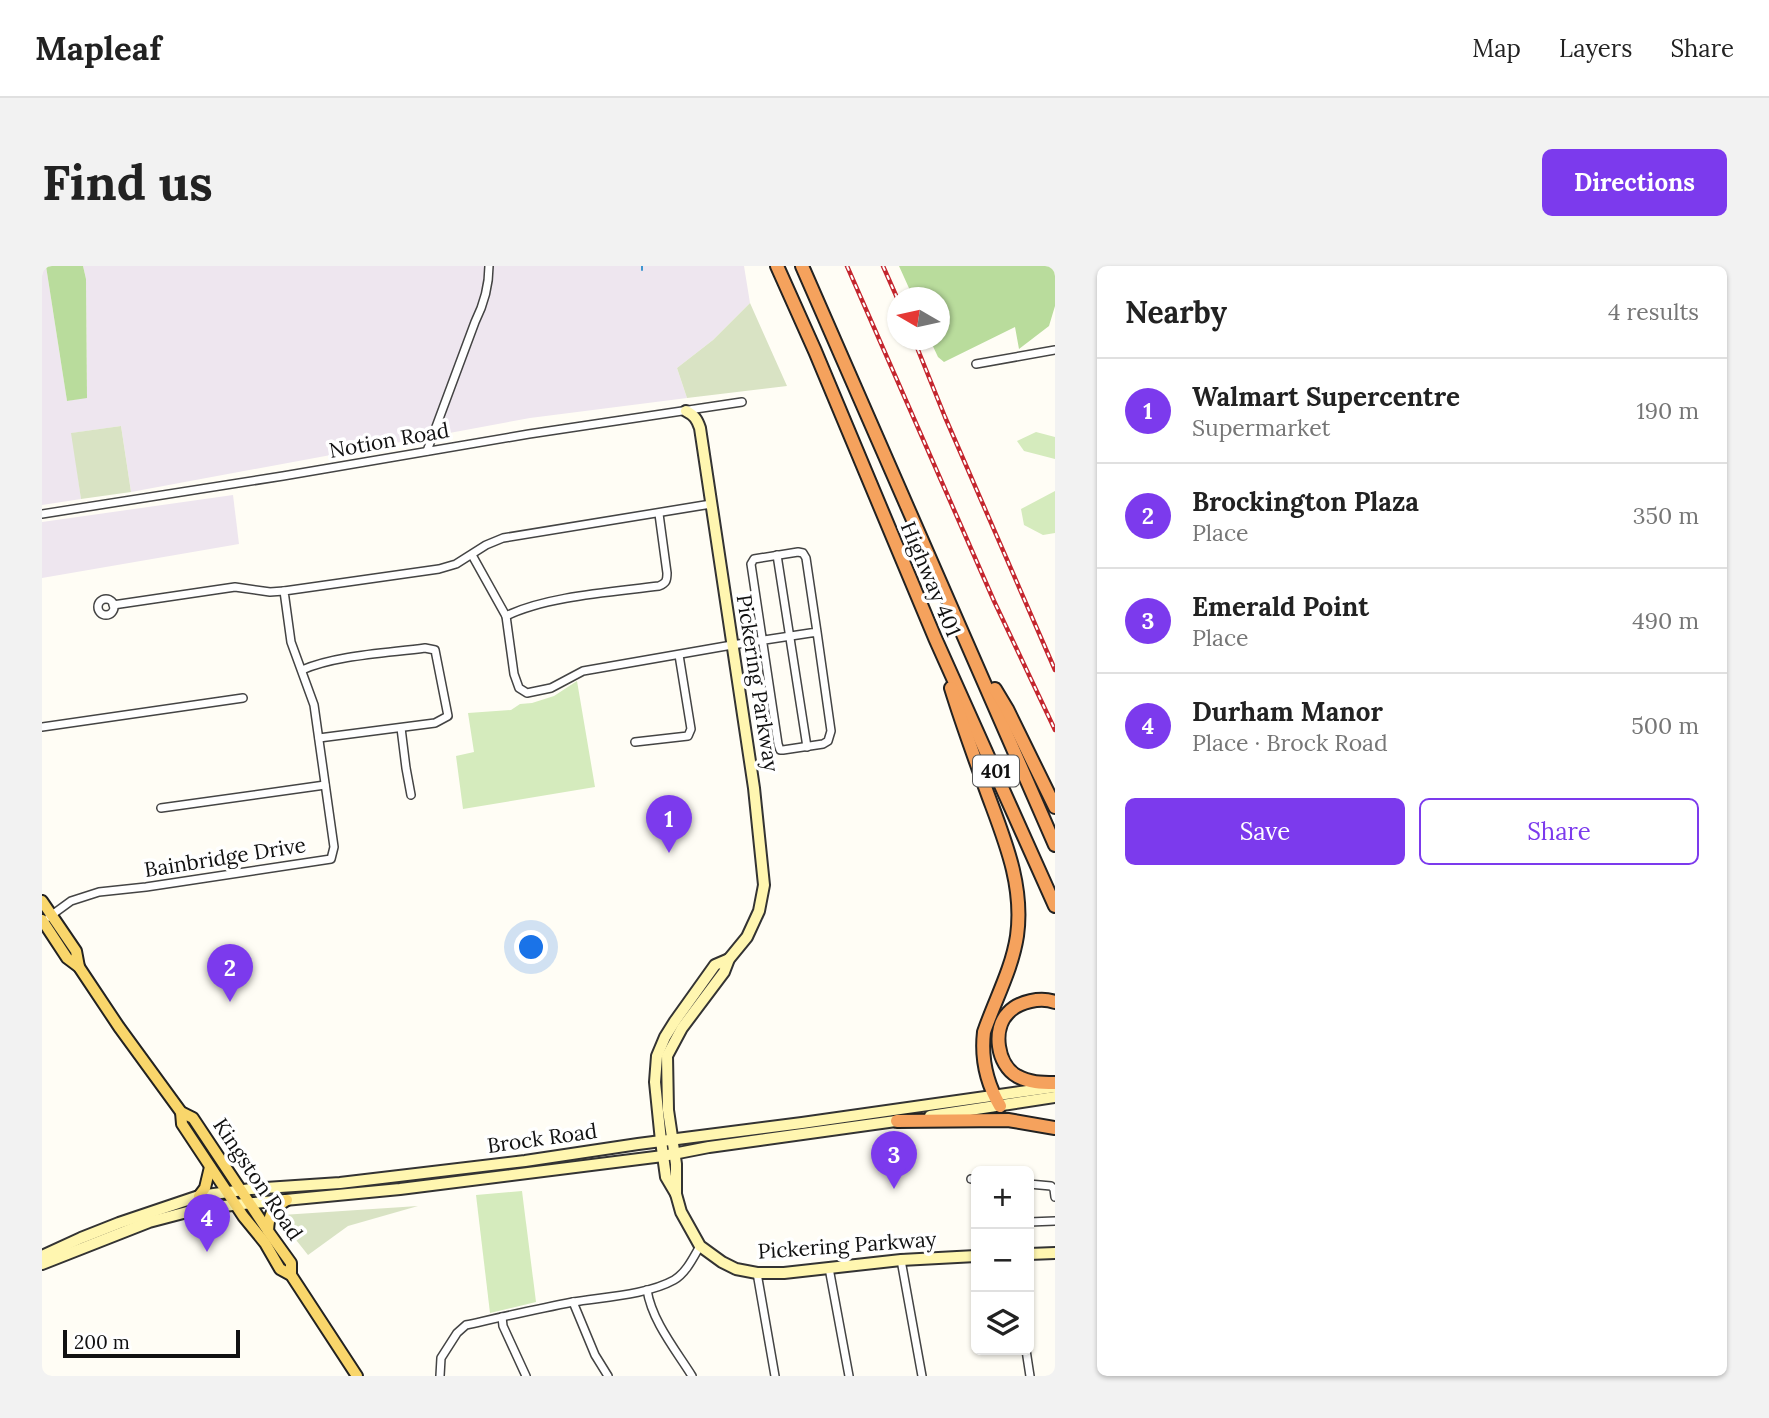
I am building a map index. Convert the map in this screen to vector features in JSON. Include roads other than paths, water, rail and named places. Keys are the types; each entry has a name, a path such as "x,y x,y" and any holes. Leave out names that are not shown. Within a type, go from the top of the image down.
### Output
{"highway":[{"name":"Highway 401","path":"777,266 935,638 1055,906"},
{"name":"Highway 401","path":"802,266 1055,845"},
{"path":"965,637 1007,709 1055,807"},
{"path":"935,638 1006,844 1019,901 1013,953 984,1032 985,1062 990,1087 997,1101"},
{"path":"1055,1002 1038,1000 1022,1004 1008,1013 998,1040 1000,1052 1010,1072 1024,1080 1055,1085"},
{"path":"897,1121 1008,1120 1055,1128"}],"main road":[{"name":"Pickering Parkway","path":"676,1190 666,1177 668,1155 673,1140 655,1082 657,1056 665,1037 695,1002 715,965 729,959 747,937 759,911 764,885 754,788 700,428 697,419 686,411"},
{"name":"Kingston Road","path":"42,901 45,919 67,958 79,967 181,1112 192,1118 292,1263 291,1275"},
{"name":"Brock Road","path":"42,1264 149,1222 236,1204 400,1189 668,1155 897,1121 997,1101 1055,1085"},
{"name":"Brock Road","path":"42,1256 119,1223 199,1196 340,1183 525,1161 700,1136 997,1101 1055,1097"},
{"name":"Kingston Road","path":"181,1112 182,1125 281,1269 291,1275 357,1376"},
{"name":"Pickering Parkway","path":"663,1114 661,1141 668,1155 681,1212 700,1247 736,1269 757,1273 784,1273 901,1260 971,1256"},
{"path":"638,1144 649,1136 663,1114 683,1132 700,1136"},
{"path":"645,1158 666,1177"},
{"path":"525,1161 526,1174"},
{"path":"199,1196 205,1188 210,1167"},
{"path":"268,1231 270,1213 287,1200"},
{"path":"1034,1254 1055,1253"}],"street":[{"path":"427,451 484,303 489,266"},
{"path":"976,364 1055,351"},
{"name":"Notion Road","path":"42,514 742,402"},
{"path":"113,605 234,587 270,592 284,591 439,569 456,565 486,545 503,538 711,504"},
{"path":"506,616 523,608 564,599 665,583 667,573 659,514"},
{"path":"799,552 806,558 831,732 828,741 822,744 780,750 751,564 754,559 777,555 799,552"},
{"path":"472,555 506,616 514,674 519,688 527,693 551,688 583,671 817,632"},
{"path":"777,555 807,747"},
{"name":"Bainbridge Drive","path":"45,919 71,901 99,892 331,859 334,847 314,705 291,642 284,591"},
{"path":"302,670 323,662 425,648 435,650 447,716 435,723 401,729 319,738"},
{"path":"635,743 688,736 691,729 679,655"},
{"path":"42,727 243,698"},
{"path":"401,729 411,795"},
{"path":"161,808 325,785"},
{"path":"1034,1184 1051,1186 1055,1197"},
{"path":"1034,1222 1055,1221"},
{"path":"440,1376 441,1358 457,1333 467,1325 573,1302 647,1290 665,1284 677,1279 700,1247"},
{"path":"901,1260 922,1376"},
{"path":"830,1268 849,1376"},
{"path":"757,1273 775,1376"},
{"path":"647,1290 662,1329 692,1376"},
{"path":"573,1302 595,1355 608,1376"},
{"path":"502,1317 503,1326 526,1376"},
{"path":"1027,1355 1030,1376"}],"railway":[{"path":"847,266 994,601 1055,730"},
{"path":"883,266 892,287"},
{"path":"918,350 1055,670"}],"place":[{"name":"Walmart Supercentre","path":"669,853"},
{"name":"Brockington Plaza","path":"230,1002"},
{"name":"Emerald Point","path":"894,1189"},
{"name":"Durham Manor","path":"207,1252"}]}
